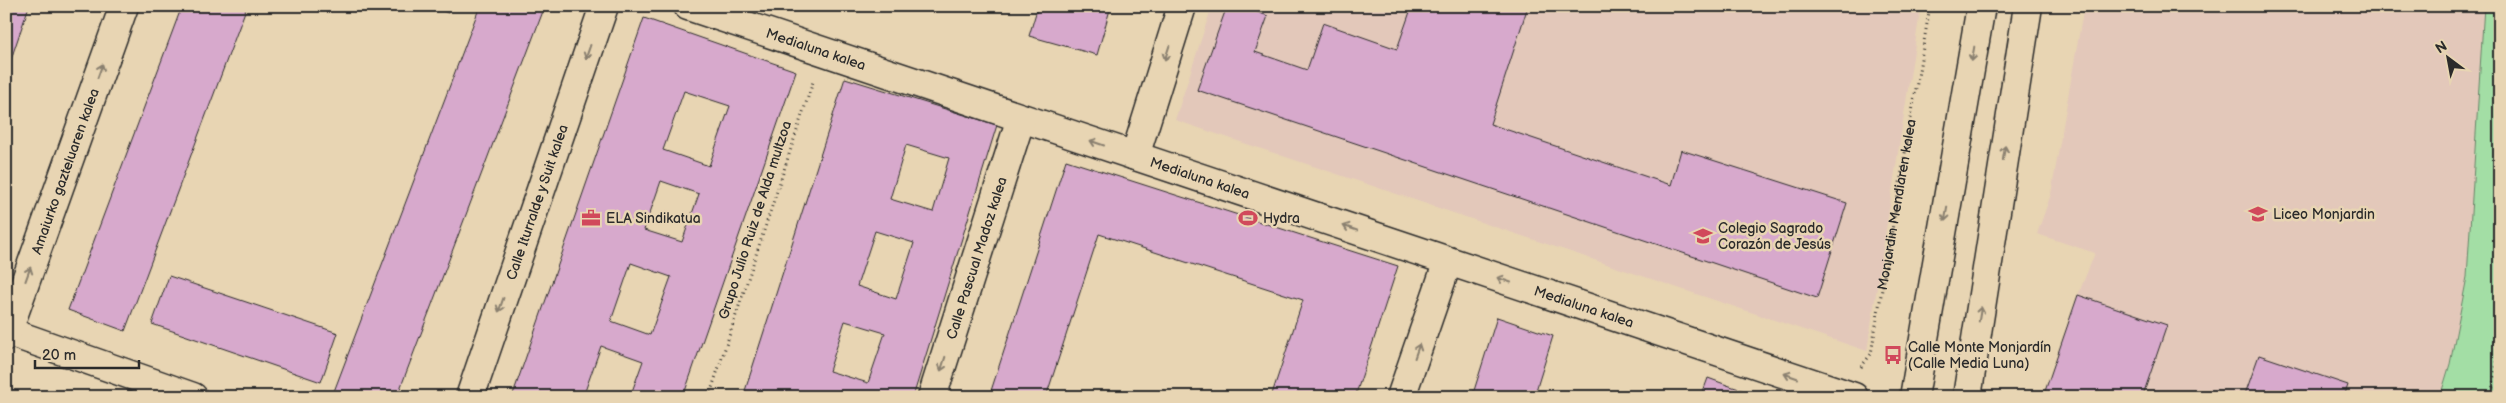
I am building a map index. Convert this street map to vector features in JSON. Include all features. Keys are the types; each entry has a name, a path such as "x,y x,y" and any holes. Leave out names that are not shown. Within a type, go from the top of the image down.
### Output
{"street":[{"name":"Amaiurko gazteluaren kalea","path":"7,333 124,6"},
{"name":"Calle Iturralde y Suit kalea","path":"470,397 604,6"},
{"path":"1135,156 1182,6"},
{"path":"1914,397 1981,6"},
{"path":"1967,397 2028,6"},
{"name":"Medialuna kalea","path":"704,9 1021,118 1846,394"},
{"name":"Calle Pascual Madoz kalea","path":"932,397 1021,118"},
{"path":"1401,397 1448,261"},
{"path":"7,333 193,397"}],"path":[{"name":"Monjardin Mendiaren kalea","path":"1846,394 1871,354 1930,6"},
{"name":"Grupo Julio Ruiz de Alda multzoa","path":"709,397 823,51"},
{"path":"2491,397 2500,344"}],"shaded area":[{"name":"Colegio Sagrado Corazón de Jesús","path":"1212,6 1921,6 1867,351 1175,120"},
{"name":"Liceo Monjardin","path":"2084,6 2484,6 2467,277 2450,364 2440,397 2043,397 2078,295 2095,253 2037,234 2051,194"}],"green space":[{"path":"2484,6 2500,6 2500,397 2440,397 2450,364 2467,277"}],"building":[{"path":"6,6 29,6 6,74"},
{"path":"182,6 247,6 125,331 68,310"},
{"path":"430,6 451,6 448,13"},
{"path":"480,6 545,6 397,397 339,397 333,394"},
{"path":"1038,6 1111,6 1097,55 1029,36"},
{"path":"1227,6 1241,6 1268,16 1255,52 1307,70 1323,23 1397,49 1412,6 1528,6 1490,124 1671,185 1681,150 1847,203 1817,298 1197,90"},
{"path":"644,18 796,71 683,397 630,397 643,361 601,346 583,397 512,397","holes":["684,91 730,106 709,166 663,150","661,181 699,194 682,242 644,230","631,263 671,277 650,335 611,321"]},
{"path":"845,78 997,125 913,397 743,397","holes":["906,145 949,158 933,212 890,199","875,231 914,243 896,299 857,286","845,321 885,333 868,383 829,371"]},
{"path":"1066,160 1398,266 1355,397 1271,397 1303,300 1099,234 1046,397 989,397"},
{"path":"169,276 338,333 321,382 152,324"},
{"path":"2078,295 2167,325 2143,395 2147,397 2043,397"},
{"path":"1497,317 1553,336 1534,397 1472,397"},
{"path":"2259,355 2348,385 2344,397 2244,397"},
{"path":"1708,378 1727,385 1763,397 1701,397"}],"place":[{"name":"Liceo Monjardin","path":"2258,214"},
{"name":"ELA Sindikatua","path":"591,218"},
{"name":"Hydra","path":"1248,218"},
{"name":"Colegio Sagrado Corazón de Jesús","path":"1703,236"},
{"name":"Calle Monte Monjardín (Calle Media Luna)","path":"1893,355"}]}
